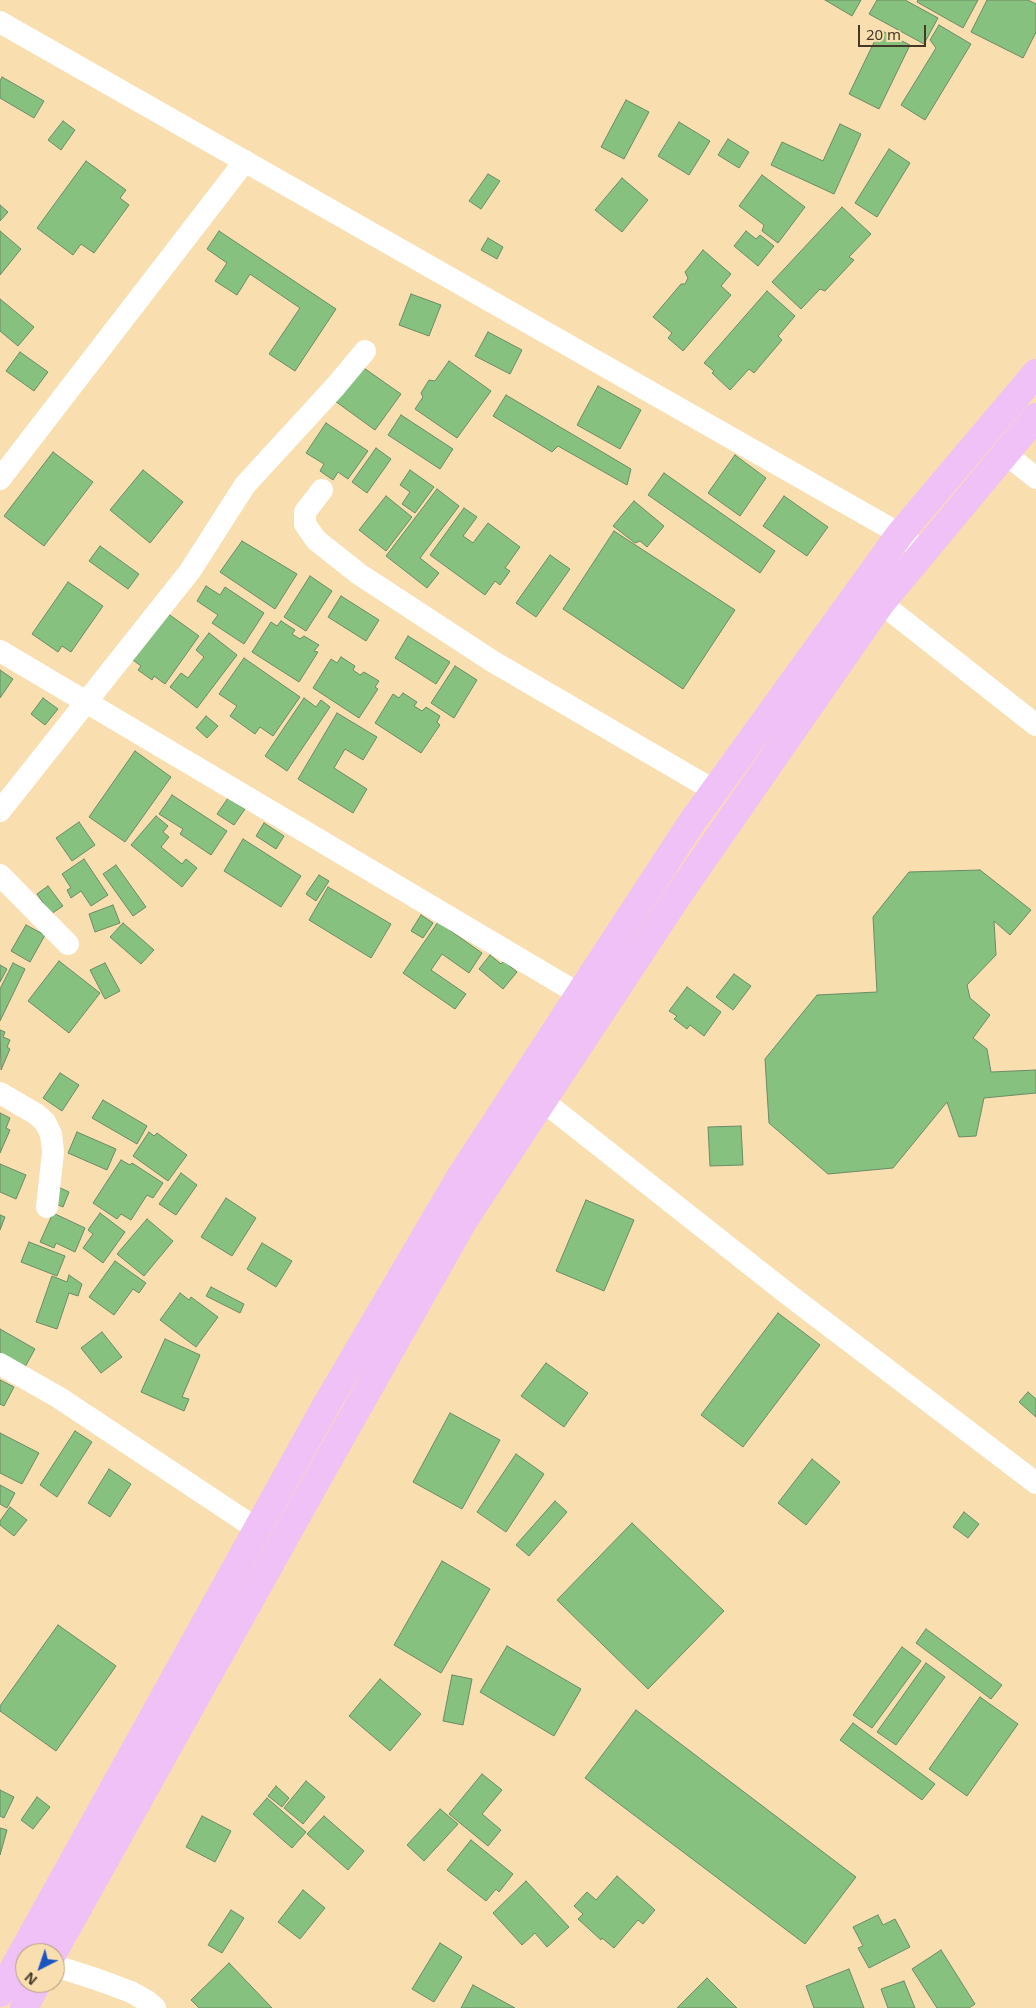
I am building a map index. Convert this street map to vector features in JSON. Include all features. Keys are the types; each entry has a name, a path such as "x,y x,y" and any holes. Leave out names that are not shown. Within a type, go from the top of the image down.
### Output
{"main road":[{"path":"0,1993 325,1407 460,1177 714,791 900,534 1036,373"},
{"path":"59,1943 464,1220 679,894 881,603 1036,417"},
{"path":"24,2008 32,1993"}],"street":[{"path":"0,22 900,534 922,552"},
{"path":"0,479 245,161"},
{"path":"0,810 190,571 245,485 365,351"},
{"path":"1006,454 1036,478"},
{"path":"322,490 305,512 305,524 316,540 359,574 492,661 714,791"},
{"path":"881,603 1036,725"},
{"path":"0,651 579,994"},
{"path":"0,875 68,944"},
{"path":"519,1086 543,1101 789,1295 1036,1483"},
{"path":"0,1093 36,1114 45,1122 51,1134 52,1152 47,1207"},
{"path":"0,1364 58,1397 257,1529"},
{"path":"65,1969 131,1992 155,2008"}],"building":[{"path":"825,0 861,0 852,16"},
{"path":"877,0 905,0 938,18 924,44 869,14"},
{"path":"918,0 978,0 963,28 917,2"},
{"path":"987,0 1028,0 1036,4 1036,32 1023,58 971,32"},
{"path":"939,25 971,44 925,120 901,105 936,48 930,40"},
{"path":"880,30 910,45 879,109 849,94"},
{"path":"2,77 44,101 34,118 0,98 0,81"},
{"path":"626,100 649,112 624,159 601,147"},
{"path":"63,121 75,130 61,150 48,140"},
{"path":"679,122 710,141 689,175 658,156"},
{"path":"840,124 861,134 834,194 771,165 782,142 823,161"},
{"path":"728,139 749,152 739,168 718,155"},
{"path":"889,149 910,163 877,217 855,203"},
{"path":"86,161 126,190 120,198 129,205 94,253 81,244 73,255 37,228"},
{"path":"488,174 500,181 481,209 469,201"},
{"path":"762,175 805,207 778,243 762,231 764,225 739,206"},
{"path":"622,178 648,200 622,232 595,210"},
{"path":"0,205 8,212 0,221"},
{"path":"842,207 871,234 849,257 854,260 825,291 820,289 801,309 772,282"},
{"path":"0,231 21,249 0,275"},
{"path":"219,231 336,309 295,371 269,354 300,308 250,274 237,295 215,281 227,263 207,249"},
{"path":"746,231 756,239 760,235 774,246 758,266 734,246"},
{"path":"488,238 503,247 497,259 481,250"},
{"path":"703,250 731,274 721,286 731,295 683,351 668,338 672,333 653,317 681,284 685,284 688,278 685,272"},
{"path":"767,291 795,316 778,336 782,340 754,373 749,369 730,390 712,373 714,371 704,363"},
{"path":"411,294 441,305 429,336 399,325"},
{"path":"0,299 34,327 18,346 0,331"},
{"path":"488,332 522,350 510,374 475,356"},
{"path":"20,352 48,372 34,391 6,371"},
{"path":"449,361 491,391 457,438 415,409 423,397 421,393 429,380 435,381"},
{"path":"361,366 401,394 375,430 335,401"},
{"path":"598,386 641,410 620,449 577,425"},
{"path":"506,395 631,469 627,485 558,446 552,452 493,416"},
{"path":"401,415 453,449 440,469 388,435"},
{"path":"326,423 368,451 348,479 338,472 333,480 320,471 324,464 306,453"},
{"path":"376,448 391,459 367,493 352,482"},
{"path":"53,452 93,482 44,546 4,516"},
{"path":"735,455 766,478 740,516 708,493"},
{"path":"143,470 183,502 150,543 110,510"},
{"path":"410,470 434,487 415,513 402,504 410,492 400,485"},
{"path":"664,473 775,551 760,573 648,495"},
{"path":"437,489 459,506 420,558 439,573 427,588 386,556"},
{"path":"386,496 412,517 386,551 359,530"},
{"path":"784,496 828,527 807,556 763,526"},
{"path":"634,501 664,526 647,547 640,541 635,543 613,526"},
{"path":"464,508 477,517 463,536 473,543 488,523 520,547 505,568 510,571 500,585 495,581 485,595 430,555"},
{"path":"614,531 735,610 683,689 563,609"},
{"path":"242,541 297,574 275,609 220,572"},
{"path":"100,546 139,574 128,589 89,561"},
{"path":"550,555 570,569 536,617 516,603"},
{"path":"310,576 332,591 306,631 284,617"},
{"path":"68,582 103,606 71,652 62,646 58,652 32,634"},
{"path":"206,586 220,595 225,587 264,613 244,644 212,623 218,615 197,601"},
{"path":"341,596 379,620 366,641 328,617"},
{"path":"167,613 199,636 165,684 154,676 152,680 138,670 141,666 133,660"},
{"path":"281,621 295,630 292,634 300,639 304,636 319,645 314,651 318,652 299,682 252,652 271,622 277,626"},
{"path":"209,633 237,655 197,708 170,687 181,673 188,678 204,657 196,650"},
{"path":"408,636 450,662 436,684 395,658"},
{"path":"341,657 355,666 353,670 360,675 364,672 379,681 375,687 378,689 359,718 313,688 331,659 337,663"},
{"path":"244,658 300,697 273,736 260,727 255,734 230,716 237,706 219,694"},
{"path":"455,666 477,680 454,718 431,703"},
{"path":"0,670 13,679 0,698"},
{"path":"403,693 417,702 414,706 422,711 426,707 440,716 437,722 440,725 421,753 375,723 393,694 399,698"},
{"path":"43,698 58,709 45,725 31,714"},
{"path":"304,698 316,707 321,700 330,707 287,771 265,756"},
{"path":"337,713 377,737 363,760 345,749 334,768 367,789 353,813 298,779"},
{"path":"206,716 218,726 207,738 196,728"},
{"path":"135,751 171,777 125,842 89,817"},
{"path":"172,795 227,831 211,855 180,834 183,829 159,814"},
{"path":"228,798 245,809 234,825 217,814"},
{"path":"156,816 168,826 163,832 169,837 161,847 182,864 186,859 197,868 182,887 131,845"},
{"path":"79,822 95,845 72,861 56,838"},
{"path":"264,823 284,836 276,849 256,836"},
{"path":"243,839 301,876 281,907 224,871"},
{"path":"84,859 108,895 91,906 81,891 71,898 67,890 71,888 62,874"},
{"path":"116,865 146,907 133,916 103,874"},
{"path":"980,870 1031,910 1010,935 994,921 996,955 967,985 970,998 990,1015 973,1038 987,1049 991,1072 1036,1070 1036,1093 984,1098 976,1136 959,1137 947,1102 893,1168 828,1174 769,1123 765,1059 817,995 877,992 873,917 909,872"},
{"path":"319,875 329,881 316,901 306,894"},
{"path":"48,886 63,906 51,914 37,894"},
{"path":"328,887 391,924 371,958 309,920"},
{"path":"113,905 120,923 95,932 89,914"},
{"path":"421,915 433,923 423,938 411,931"},
{"path":"438,922 482,953 469,973 442,954 431,970 466,994 455,1009 403,973"},
{"path":"123,923 154,950 141,964 110,937"},
{"path":"26,925 45,935 30,962 11,951"},
{"path":"490,955 501,964 504,961 517,972 503,989 479,969"},
{"path":"59,961 100,993 69,1033 28,1001"},
{"path":"13,963 25,969 0,1021 0,989"},
{"path":"105,963 120,991 105,999 90,970"},
{"path":"0,965 7,969 0,982"},
{"path":"734,974 751,986 733,1010 716,997"},
{"path":"687,987 721,1012 704,1036 690,1025 687,1029 674,1019 677,1016 669,1011"},
{"path":"0,1030 5,1032 3,1037 10,1040 7,1047 10,1049 1,1070"},
{"path":"60,1073 79,1085 62,1111 43,1098"},
{"path":"103,1100 147,1126 137,1144 92,1118"},
{"path":"0,1113 10,1118 6,1128 10,1130 0,1153"},
{"path":"741,1126 743,1165 710,1166 708,1127"},
{"path":"77,1132 116,1149 107,1170 68,1153"},
{"path":"149,1132 154,1136 157,1133 187,1155 168,1181 133,1156"},
{"path":"121,1160 130,1165 132,1163 163,1183 153,1198 147,1195 131,1220 121,1214 117,1219 93,1203"},
{"path":"0,1164 26,1175 16,1199 0,1192"},
{"path":"181,1173 197,1185 176,1215 159,1204"},
{"path":"56,1186 69,1192 63,1207 49,1201"},
{"path":"226,1198 256,1218 232,1256 201,1237"},
{"path":"586,1200 634,1220 604,1291 556,1271"},
{"path":"53,1213 85,1228 75,1252 56,1243 54,1248 40,1242"},
{"path":"100,1213 125,1232 103,1263 83,1248 93,1234 88,1230"},
{"path":"0,1215 5,1217 0,1230"},
{"path":"147,1219 173,1241 144,1276 117,1254"},
{"path":"29,1242 65,1256 57,1276 21,1262"},
{"path":"262,1243 292,1261 276,1287 247,1269"},
{"path":"115,1261 146,1283 139,1293 133,1289 114,1315 89,1297"},
{"path":"69,1275 82,1284 78,1296 69,1293 57,1329 36,1322 52,1276 67,1282"},
{"path":"211,1287 244,1304 240,1313 206,1296"},
{"path":"180,1293 189,1300 191,1297 218,1317 196,1347 160,1320"},
{"path":"778,1313 820,1345 743,1447 701,1415"},
{"path":"0,1329 35,1349 25,1367 0,1353"},
{"path":"102,1332 122,1357 101,1373 81,1348"},
{"path":"165,1339 200,1355 182,1397 189,1399 184,1411 141,1392"},
{"path":"546,1363 588,1393 564,1427 521,1396"},
{"path":"0,1380 14,1387 4,1406 0,1404"},
{"path":"1028,1392 1036,1399 1036,1417 1019,1402"},
{"path":"450,1413 500,1440 462,1509 413,1482"},
{"path":"75,1431 92,1442 57,1497 40,1485"},
{"path":"0,1433 39,1453 22,1484 0,1473"},
{"path":"516,1454 544,1474 506,1532 477,1512"},
{"path":"812,1459 840,1482 806,1525 778,1503"},
{"path":"109,1469 131,1484 110,1517 88,1503"},
{"path":"0,1485 15,1493 7,1508 0,1504"},
{"path":"555,1501 567,1512 529,1556 516,1545"},
{"path":"10,1507 27,1520 14,1536 0,1525 0,1521"},
{"path":"964,1512 979,1524 968,1538 953,1527"},
{"path":"632,1523 724,1611 648,1689 557,1600"},
{"path":"442,1561 490,1589 441,1673 394,1645"},
{"path":"58,1625 116,1666 56,1751 0,1711 0,1706"},
{"path":"926,1629 1002,1685 991,1699 916,1643"},
{"path":"507,1646 581,1689 554,1736 480,1692"},
{"path":"902,1647 921,1661 872,1728 853,1715"},
{"path":"926,1663 945,1677 896,1745 877,1732"},
{"path":"452,1675 472,1679 463,1725 443,1721"},
{"path":"380,1679 421,1714 390,1751 349,1716"},
{"path":"980,1697 1018,1724 967,1796 929,1769"},
{"path":"636,1710 856,1877 805,1944 585,1778"},
{"path":"853,1723 935,1784 922,1800 840,1740"},
{"path":"482,1774 502,1790 482,1814 501,1830 488,1846 449,1814"},
{"path":"306,1781 325,1797 303,1824 284,1808"},
{"path":"276,1786 289,1798 282,1807 268,1796"},
{"path":"0,1790 14,1797 4,1818 0,1816"},
{"path":"37,1797 50,1807 33,1829 21,1820"},
{"path":"267,1798 306,1832 292,1848 253,1814"},
{"path":"440,1809 458,1824 424,1861 407,1845"},
{"path":"202,1816 231,1831 215,1862 186,1847"},
{"path":"324,1816 364,1851 348,1870 307,1834"},
{"path":"0,1828 7,1830 0,1855"},
{"path":"471,1840 513,1874 499,1892 496,1889 486,1901 447,1870"},
{"path":"617,1876 655,1910 643,1924 638,1920 614,1948 602,1938 601,1940 578,1919 583,1914 574,1906 587,1892 596,1900"},
{"path":"526,1881 569,1927 547,1947 535,1933 522,1945 493,1913"},
{"path":"303,1890 325,1908 300,1939 278,1922"},
{"path":"231,1910 244,1918 222,1953 208,1945"},
{"path":"878,1915 883,1925 895,1919 910,1947 869,1968 858,1948 863,1946 853,1927"},
{"path":"440,1943 462,1957 434,2002 412,1989"},
{"path":"941,1950 975,2004 969,2008 937,2008 912,1969"},
{"path":"229,1963 272,2008 199,2008 191,2000"},
{"path":"849,1969 864,2008 814,2008 806,1986"},
{"path":"707,1978 737,2008 677,2008"},
{"path":"904,1981 915,2008 888,2008 881,1989"},
{"path":"473,1985 515,2008 461,2008"}]}
